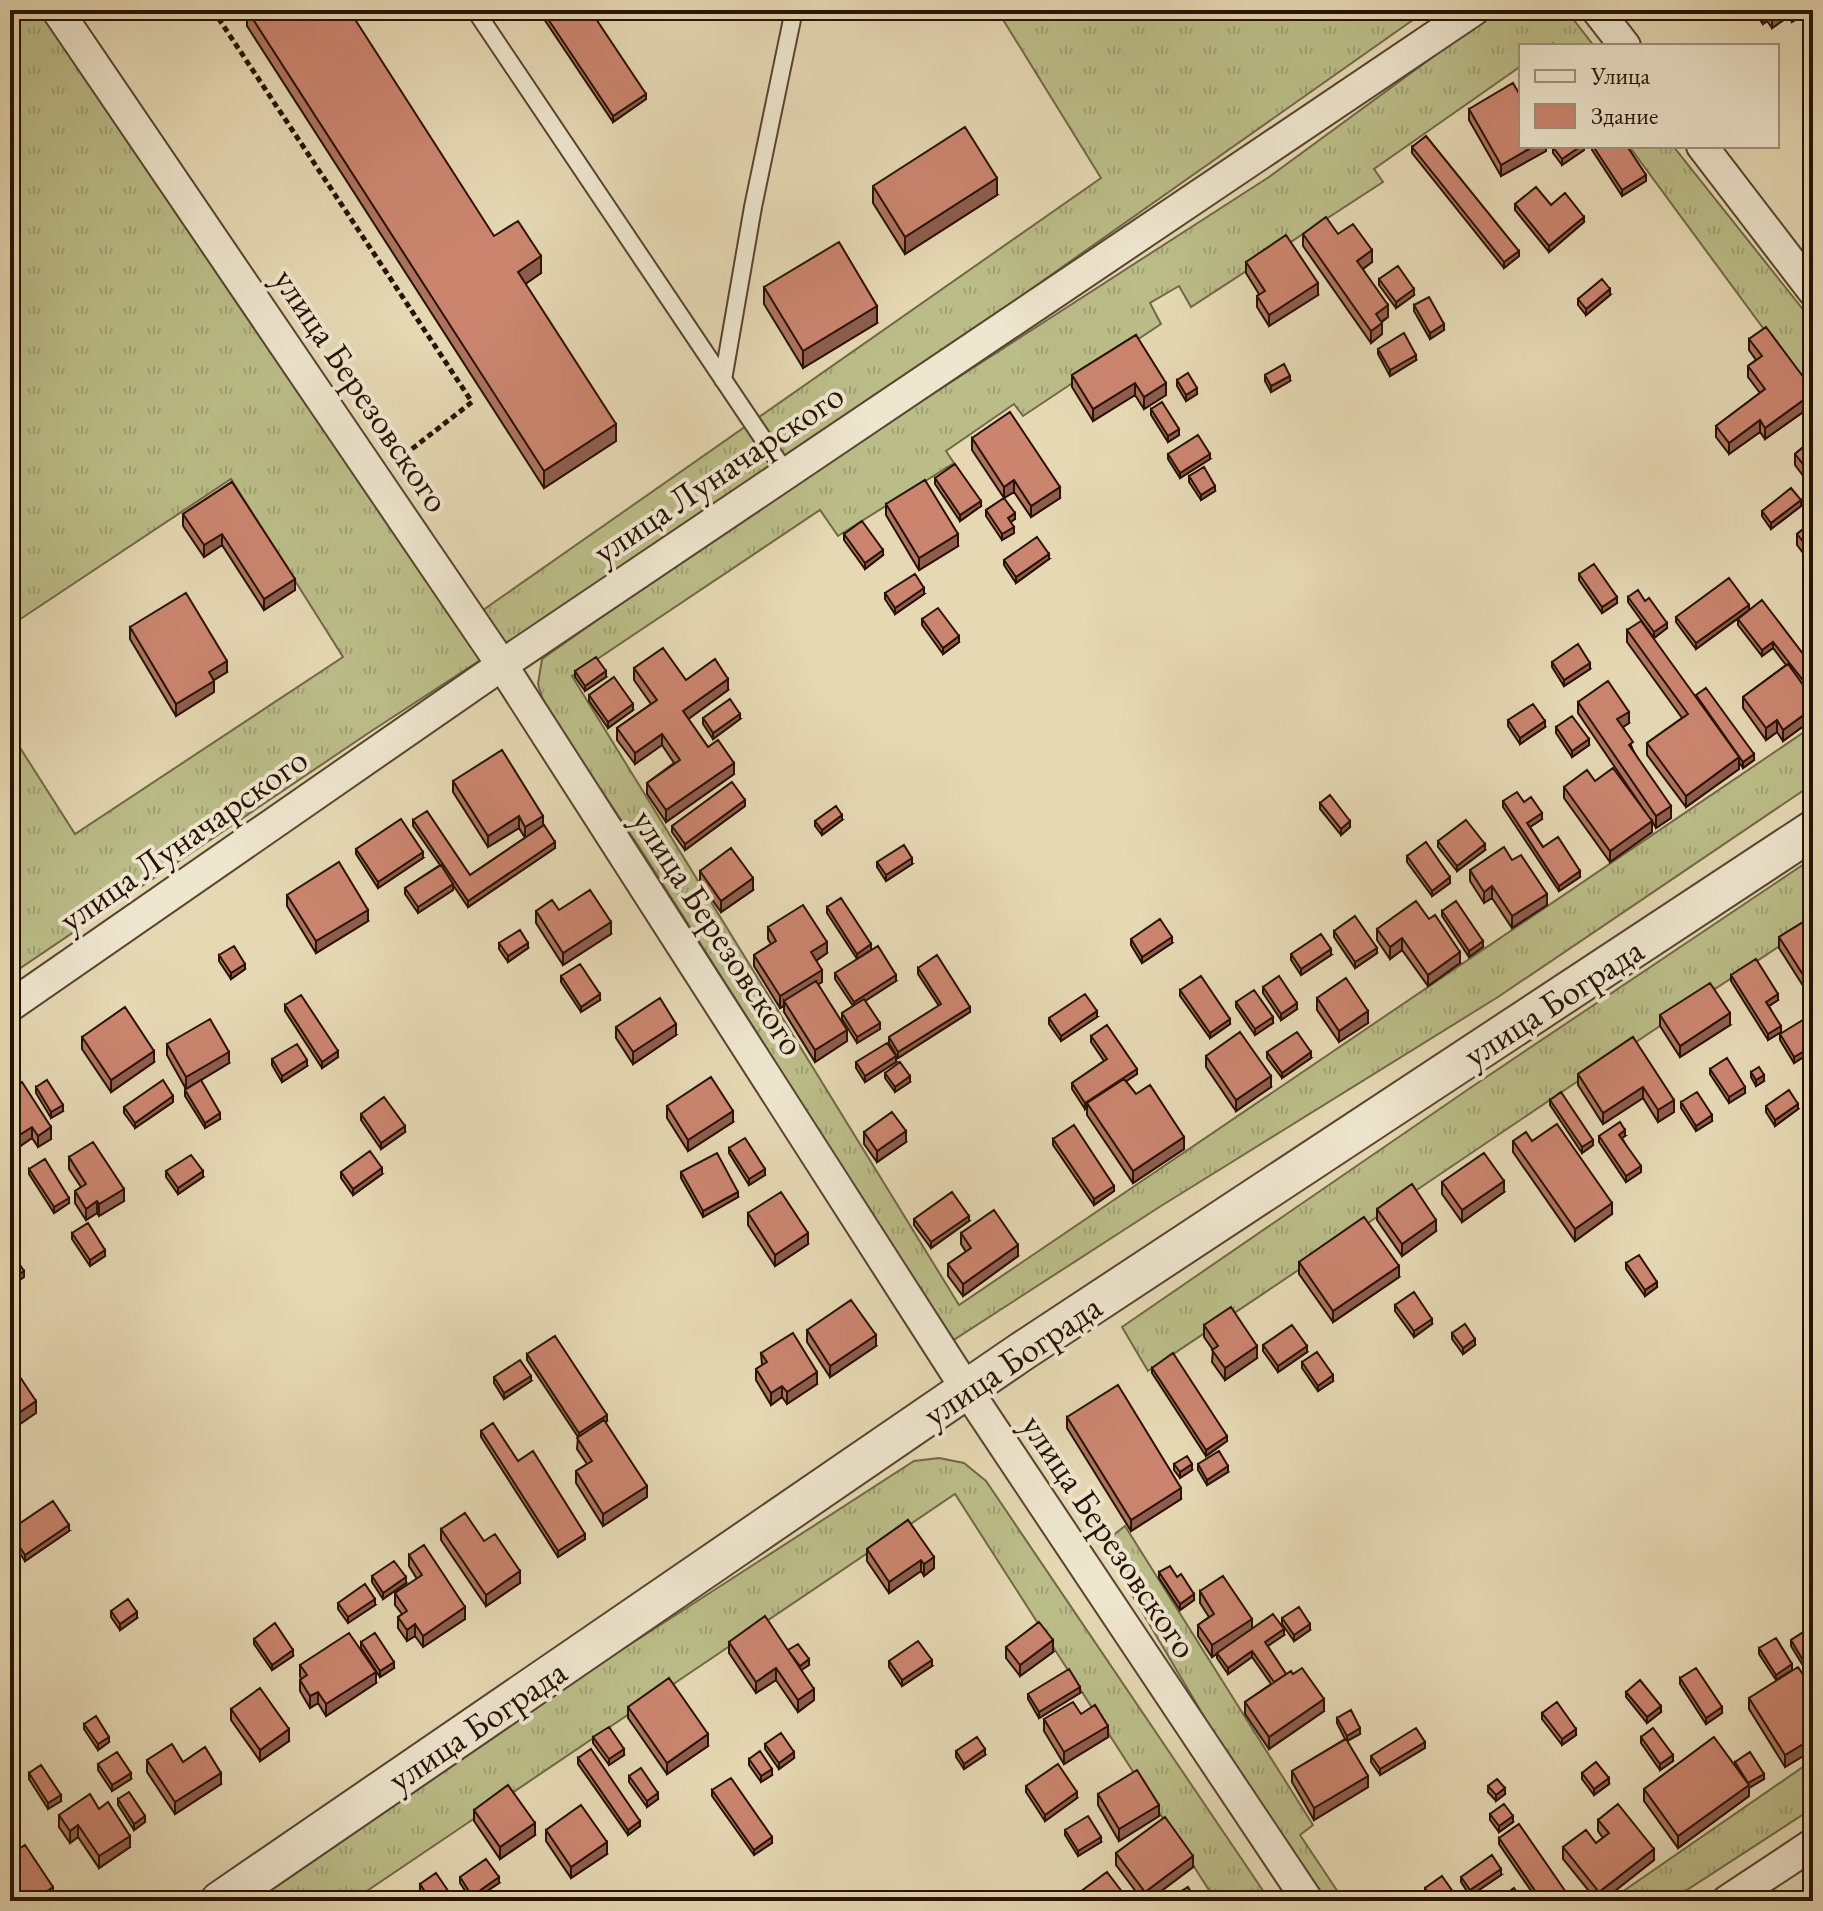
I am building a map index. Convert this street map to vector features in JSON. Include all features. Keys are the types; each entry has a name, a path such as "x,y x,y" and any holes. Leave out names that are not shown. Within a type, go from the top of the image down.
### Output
{"street":[{"name":"улица Березовского","path":"57,10 502,665 967,1390 1308,1901"},
{"name":"улица Луначарского","path":"10,1006 502,665 1474,10"},
{"path":"1597,10 1623,44"},
{"path":"1704,148 1813,291"},
{"name":"улица Бограда","path":"220,1901 967,1390 1813,830"},
{"path":"1727,1901 1813,1844"}],"lane":[{"path":"475,10 786,473"},
{"path":"723,380 753,207 794,10"}],"path":[{"path":"213,10 472,402 376,477"}],"green space":[{"path":"10,10 76,10 483,610 1101,178 997,10 1267,10 1272,16 1280,10 1427,10 804,449 370,732 10,975 10,732 75,834 343,657 231,479 10,626"},
{"path":"1497,10 1566,10 1592,44 1519,44 1519,67 1374,169 1383,182 1191,307 1179,286 1150,303 1161,324 1023,416 1014,404 946,451 954,463 838,536 820,510 572,676 959,1305 1813,726 1813,784 1498,997 1161,1206 952,1341 645,856 544,704 538,684 542,659 757,507 1269,177"},
{"path":"1630,148 1675,148 1813,322 1813,396"},
{"path":"1813,858 1813,924 1148,1371 1122,1327"},
{"path":"939,1458 964,1463 986,1481 1270,1901 1239,1901 1231,1891 1216,1901 955,1494 352,1901 255,1901 623,1649 914,1461"},
{"path":"1125,1526 1313,1825 1300,1835 1344,1901 1317,1901 1280,1845 1102,1544"},
{"path":"1813,1760 1813,1808 1670,1901 1609,1901"}],"building":[{"path":"247,10 349,10 494,236 518,221 541,256 518,272 616,424 544,471"},
{"path":"542,10 590,10 646,94 613,116"},
{"path":"1768,10 1782,10 1772,17"},
{"path":"1513,83 1519,94 1519,148 1531,148 1501,165 1469,109"},
{"path":"965,127 997,178 905,237 873,186"},
{"path":"1426,136 1519,251 1504,262 1412,147"},
{"path":"1554,148 1578,148 1562,159"},
{"path":"1594,148 1628,148 1646,175 1622,190"},
{"path":"1536,187 1551,205 1565,193 1584,217 1549,246 1515,204"},
{"path":"1326,217 1338,234 1353,224 1372,250 1357,261 1388,305 1376,314 1382,323 1371,331 1303,234"},
{"path":"1286,235 1318,283 1269,315 1257,296 1265,291 1246,262"},
{"path":"839,242 877,306 803,351 764,287"},
{"path":"1398,266 1414,289 1396,302 1379,279"},
{"path":"1602,279 1610,289 1586,309 1578,299"},
{"path":"1429,297 1444,324 1430,333 1414,305"},
{"path":"1766,327 1813,393 1765,428 1760,420 1729,443 1716,426 1765,389 1748,366 1762,356 1749,339"},
{"path":"1404,333 1416,355 1390,370 1378,349"},
{"path":"1136,335 1166,383 1144,397 1135,383 1093,409 1072,375"},
{"path":"1284,364 1290,376 1271,386 1265,375"},
{"path":"1188,373 1197,388 1186,395 1177,380"},
{"path":"1162,402 1179,429 1168,436 1151,409"},
{"path":"1010,412 1060,487 1031,506 1014,480 1004,487 972,438"},
{"path":"1198,435 1210,454 1180,473 1168,454"},
{"path":"1813,439 1813,477 1795,454"},
{"path":"955,464 981,501 960,515 935,478"},
{"path":"1204,467 1215,486 1201,495 1189,476"},
{"path":"925,480 958,534 919,558 886,504"},
{"path":"232,482 295,579 264,599 222,534 204,545 183,514"},
{"path":"1791,488 1801,500 1771,523 1762,511"},
{"path":"1004,498 1015,513 1008,518 1014,527 1002,534 986,510"},
{"path":"862,521 883,550 865,563 844,534"},
{"path":"1813,521 1813,554 1797,534"},
{"path":"1037,537 1049,554 1016,577 1004,560"},
{"path":"1594,564 1617,597 1602,607 1579,574"},
{"path":"915,574 924,588 895,608 885,593"},
{"path":"1729,578 1749,605 1696,643 1676,617"},
{"path":"1638,590 1645,601 1649,598 1667,623 1654,632 1628,597"},
{"path":"186,593 227,661 209,672 214,681 176,704 130,627"},
{"path":"1762,600 1813,667 1813,693 1773,642 1762,650 1738,619"},
{"path":"938,608 959,636 943,648 922,619"},
{"path":"1641,621 1739,757 1686,796 1647,743 1688,714 1627,630"},
{"path":"1578,644 1590,663 1564,680 1552,662"},
{"path":"663,648 686,680 715,659 728,679 683,711 708,747 718,740 734,763 666,810 647,783 680,760 662,734 635,753 617,728 657,700 634,668"},
{"path":"596,657 606,671 585,686 575,671"},
{"path":"1788,664 1813,699 1813,708 1783,730 1777,720 1766,728 1743,697"},
{"path":"614,677 633,704 608,722 589,695"},
{"path":"1608,681 1629,712 1617,719 1633,742 1629,745 1671,806 1656,816 1578,702"},
{"path":"1706,688 1754,754 1743,762 1696,695"},
{"path":"730,699 740,714 713,733 703,718"},
{"path":"1533,704 1545,721 1520,738 1508,720"},
{"path":"1572,716 1589,739 1572,751 1556,727"},
{"path":"502,750 543,816 525,827 519,816 488,836 453,781"},
{"path":"1613,768 1652,821 1610,851 1564,787 1587,770 1595,781"},
{"path":"732,782 745,800 685,844 672,826"},
{"path":"1517,792 1524,802 1531,797 1542,813 1527,823 1543,847 1558,837 1580,871 1559,886 1503,801"},
{"path":"1330,795 1350,821 1341,829 1320,803"},
{"path":"836,806 842,815 822,830 815,821"},
{"path":"427,811 470,875 544,825 555,842 468,901 413,820"},
{"path":"401,819 423,852 378,882 356,849"},
{"path":"1466,820 1485,844 1457,866 1438,841"},
{"path":"1426,842 1450,877 1432,891 1407,856"},
{"path":"904,845 912,858 886,875 877,862"},
{"path":"1504,847 1512,860 1521,855 1547,894 1512,916 1492,886 1484,892 1470,870"},
{"path":"731,848 753,878 721,901 700,871"},
{"path":"339,862 368,910 316,941 287,895"},
{"path":"441,865 453,884 418,907 405,888"},
{"path":"590,890 611,922 563,953 536,911 552,900 559,910"},
{"path":"841,898 871,944 857,954 827,907"},
{"path":"1416,901 1429,919 1435,915 1460,952 1428,975 1402,938 1390,947 1377,929"},
{"path":"1456,901 1483,941 1469,951 1442,911"},
{"path":"803,905 827,942 811,952 822,970 780,996 754,955 776,941 768,927"},
{"path":"1355,916 1377,948 1355,962 1334,931"},
{"path":"1813,916 1813,977 1807,981 1779,937"},
{"path":"1160,919 1172,937 1142,957 1131,939"},
{"path":"520,930 528,943 508,956 499,943"},
{"path":"1321,934 1331,949 1301,969 1291,954"},
{"path":"234,946 245,964 231,973 219,955"},
{"path":"878,946 896,975 854,1002 835,973"},
{"path":"937,955 970,1007 898,1052 889,1037 941,1004 918,968"},
{"path":"1756,959 1778,994 1766,1002 1781,1026 1768,1034 1731,975"},
{"path":"580,964 600,994 581,1007 561,976"},
{"path":"1201,976 1230,1019 1210,1033 1180,990"},
{"path":"1279,976 1297,1003 1281,1014 1263,987"},
{"path":"1346,978 1368,1011 1339,1031 1317,998"},
{"path":"816,981 847,1030 815,1050 784,1001"},
{"path":"1710,983 1730,1013 1680,1046 1660,1015"},
{"path":"1254,990 1273,1017 1255,1029 1236,1002"},
{"path":"1085,994 1097,1011 1061,1036 1049,1018"},
{"path":"301,995 338,1051 322,1062 285,1005"},
{"path":"660,998 676,1024 633,1052 616,1027"},
{"path":"864,999 880,1023 857,1037 842,1013"},
{"path":"125,1007 154,1051 111,1080 82,1037"},
{"path":"1806,1018 1813,1029 1813,1046 1794,1057 1780,1034"},
{"path":"210,1019 229,1052 186,1077 167,1044"},
{"path":"1107,1025 1137,1069 1085,1103 1072,1083 1107,1059 1091,1036"},
{"path":"1240,1032 1271,1076 1236,1100 1206,1056"},
{"path":"1297,1032 1311,1052 1282,1073 1267,1052"},
{"path":"1633,1037 1674,1100 1658,1110 1643,1087 1603,1113 1578,1074"},
{"path":"887,1043 896,1056 865,1076 856,1062"},
{"path":"297,1044 307,1060 282,1076 272,1059"},
{"path":"1727,1058 1745,1087 1729,1097 1710,1069"},
{"path":"900,1062 910,1076 895,1087 885,1073"},
{"path":"1759,1067 1764,1075 1756,1080 1751,1072"},
{"path":"711,1077 733,1111 688,1140 667,1106"},
{"path":"1124,1079 1136,1094 1150,1085 1184,1137 1133,1171 1087,1103"},
{"path":"47,1080 63,1105 51,1112 36,1087"},
{"path":"163,1080 173,1096 135,1123 124,1107"},
{"path":"201,1080 220,1113 205,1123 185,1090"},
{"path":"22,1082 51,1127 38,1136 32,1127 10,1141 10,1090"},
{"path":"1789,1090 1798,1104 1775,1120 1766,1106"},
{"path":"1561,1092 1593,1140 1582,1147 1550,1100"},
{"path":"1697,1092 1712,1115 1696,1126 1681,1102"},
{"path":"384,1097 405,1126 381,1143 361,1114"},
{"path":"892,1112 906,1131 877,1151 864,1132"},
{"path":"1620,1122 1625,1130 1619,1135 1641,1166 1626,1176 1599,1136"},
{"path":"1557,1124 1612,1203 1575,1229 1513,1141 1526,1132 1532,1141"},
{"path":"1074,1125 1114,1186 1094,1199 1053,1139"},
{"path":"745,1138 765,1169 749,1179 729,1148"},
{"path":"93,1142 124,1189 86,1209 75,1191 86,1184 69,1157"},
{"path":"370,1151 382,1168 353,1189 341,1172"},
{"path":"717,1153 738,1192 703,1211 681,1172"},
{"path":"1484,1153 1504,1181 1462,1210 1442,1182"},
{"path":"191,1155 203,1171 178,1188 166,1171"},
{"path":"45,1159 69,1198 54,1207 29,1169"},
{"path":"1412,1184 1436,1220 1402,1244 1377,1209"},
{"path":"781,1192 808,1233 775,1255 748,1213"},
{"path":"952,1192 969,1216 931,1242 914,1219"},
{"path":"994,1210 1018,1245 963,1284 948,1264 971,1248 961,1233"},
{"path":"1364,1217 1399,1266 1333,1311 1299,1262"},
{"path":"88,1223 105,1250 90,1260 72,1233"},
{"path":"10,1250 24,1271 10,1281"},
{"path":"1639,1255 1657,1282 1645,1290 1626,1263"},
{"path":"1414,1292 1432,1319 1414,1331 1395,1305"},
{"path":"851,1300 876,1335 830,1366 807,1330"},
{"path":"1231,1307 1257,1346 1225,1368 1212,1350 1218,1346 1204,1325"},
{"path":"1465,1324 1475,1339 1463,1348 1452,1333"},
{"path":"1292,1325 1307,1346 1278,1366 1263,1345"},
{"path":"793,1333 817,1372 787,1392 782,1386 771,1393 756,1369 767,1362 761,1353"},
{"path":"555,1336 607,1415 579,1433 527,1354"},
{"path":"1317,1352 1333,1375 1318,1386 1302,1362"},
{"path":"1173,1353 1227,1436 1206,1450 1152,1368"},
{"path":"520,1360 531,1376 504,1393 494,1377"},
{"path":"10,1362 36,1401 10,1419"},
{"path":"1118,1385 1181,1488 1131,1520 1067,1417"},
{"path":"604,1420 647,1486 603,1514 576,1471 592,1461 577,1438"},
{"path":"493,1423 518,1461 533,1451 585,1534 558,1551 481,1431"},
{"path":"1219,1451 1228,1466 1207,1480 1198,1464"},
{"path":"1187,1456 1192,1464 1180,1472 1174,1464"},
{"path":"53,1501 69,1525 25,1555 10,1530"},
{"path":"465,1513 484,1541 495,1534 520,1571 486,1595 441,1529"},
{"path":"908,1520 934,1557 924,1564 921,1560 889,1582 867,1549"},
{"path":"424,1545 465,1607 423,1636 415,1624 407,1630 398,1617 407,1611 395,1593 422,1575 409,1555"},
{"path":"394,1561 406,1577 383,1593 372,1576"},
{"path":"1170,1566 1177,1577 1181,1574 1194,1594 1180,1604 1159,1572"},
{"path":"1223,1576 1252,1619 1212,1645 1198,1625 1214,1614 1200,1591"},
{"path":"365,1584 375,1599 348,1617 338,1603"},
{"path":"128,1599 137,1612 120,1624 111,1611"},
{"path":"1299,1607 1310,1624 1294,1635 1282,1618"},
{"path":"1273,1614 1284,1629 1265,1642 1286,1674 1274,1682 1252,1651 1228,1668 1217,1653"},
{"path":"765,1616 814,1689 798,1700 776,1668 756,1682 729,1642"},
{"path":"1039,1622 1053,1640 1020,1665 1006,1647"},
{"path":"275,1623 293,1650 272,1665 254,1639"},
{"path":"1813,1626 1813,1670 1810,1672 1791,1640"},
{"path":"349,1633 376,1672 326,1704 318,1692 310,1696 300,1680 307,1675 300,1665"},
{"path":"375,1633 394,1662 380,1671 361,1642"},
{"path":"1776,1638 1792,1664 1776,1675 1759,1648"},
{"path":"918,1641 932,1660 902,1680 889,1661"},
{"path":"798,1644 809,1659 800,1666 788,1650"},
{"path":"1798,1667 1813,1690 1813,1738 1785,1755 1749,1698"},
{"path":"1302,1668 1324,1699 1269,1737 1245,1702 1291,1671 1293,1674"},
{"path":"1696,1668 1722,1707 1706,1718 1680,1678"},
{"path":"1069,1669 1080,1687 1039,1712 1028,1694"},
{"path":"669,1678 708,1734 667,1763 628,1707"},
{"path":"1640,1680 1661,1706 1647,1717 1626,1692"},
{"path":"260,1688 289,1729 260,1750 231,1709"},
{"path":"1073,1702 1081,1714 1095,1705 1108,1726 1064,1752 1044,1719"},
{"path":"1557,1702 1576,1729 1562,1739 1542,1713"},
{"path":"1351,1710 1360,1728 1347,1736 1337,1718"},
{"path":"96,1716 109,1737 98,1744 84,1724"},
{"path":"609,1727 624,1749 609,1759 593,1737"},
{"path":"1416,1728 1425,1742 1380,1769 1371,1756"},
{"path":"1653,1728 1673,1755 1660,1764 1641,1737"},
{"path":"781,1733 794,1752 779,1763 765,1744"},
{"path":"977,1737 985,1749 964,1764 956,1751"},
{"path":"1714,1737 1749,1785 1678,1836 1644,1789"},
{"path":"1346,1739 1368,1776 1314,1808 1292,1771"},
{"path":"172,1744 183,1762 205,1747 221,1773 175,1802 147,1760"},
{"path":"591,1749 640,1821 628,1830 578,1758"},
{"path":"760,1751 772,1769 761,1776 749,1759"},
{"path":"117,1752 131,1773 112,1785 98,1764"},
{"path":"1750,1752 1764,1774 1748,1783 1735,1762"},
{"path":"1596,1762 1609,1778 1594,1789 1582,1773"},
{"path":"1058,1764 1077,1792 1045,1815 1026,1786"},
{"path":"41,1765 61,1795 48,1803 29,1773"},
{"path":"641,1768 658,1793 647,1801 629,1776"},
{"path":"1137,1770 1159,1805 1119,1829 1098,1794"},
{"path":"731,1778 772,1837 754,1850 712,1790"},
{"path":"1497,1779 1505,1788 1496,1795 1488,1786"},
{"path":"508,1785 535,1823 500,1847 474,1810"},
{"path":"129,1792 145,1816 134,1824 118,1799"},
{"path":"90,1794 99,1809 108,1802 130,1836 99,1856 78,1825 70,1831 59,1815"},
{"path":"1504,1804 1513,1816 1499,1826 1490,1814"},
{"path":"1618,1804 1654,1849 1599,1892 1563,1847 1586,1830 1596,1843 1609,1833 1598,1820"},
{"path":"581,1805 607,1842 571,1867 546,1830"},
{"path":"1088,1816 1101,1837 1078,1851 1065,1830"},
{"path":"1165,1817 1193,1856 1145,1892 1116,1853"},
{"path":"1519,1824 1572,1901 1542,1901 1499,1838"},
{"path":"25,1845 53,1887 32,1901 15,1901 10,1894 10,1855"},
{"path":"1492,1855 1501,1869 1470,1890 1461,1877"},
{"path":"486,1859 499,1877 472,1896 460,1877"},
{"path":"1107,1872 1129,1901 1087,1901 1080,1892"},
{"path":"436,1873 455,1901 431,1901 420,1884"},
{"path":"1442,1876 1458,1899 1456,1901 1434,1901 1425,1888"},
{"path":"1188,1887 1196,1901 1165,1901"},
{"path":"1514,1888 1523,1901 1496,1901"},
{"path":"1221,1893 1225,1901 1208,1901"}]}
